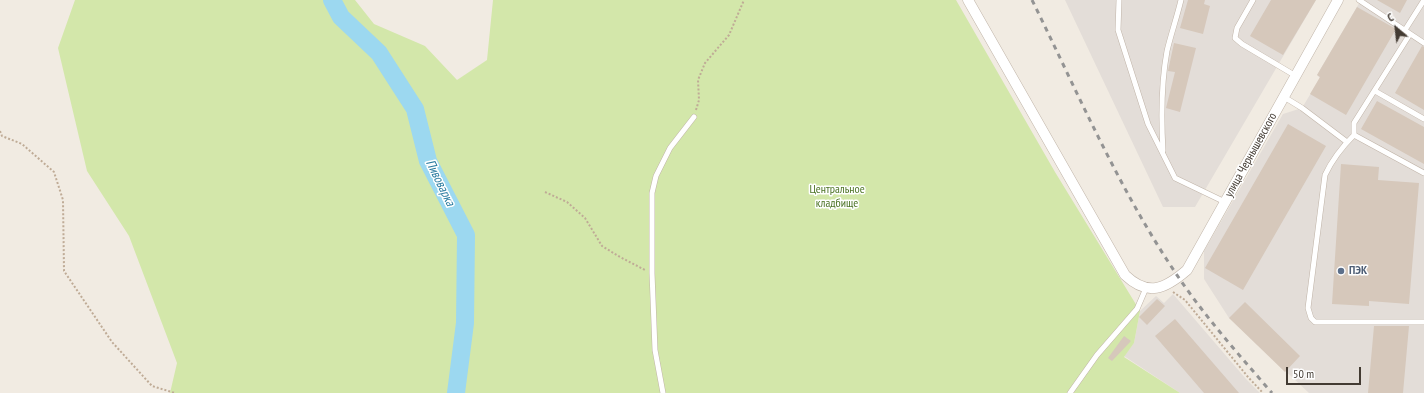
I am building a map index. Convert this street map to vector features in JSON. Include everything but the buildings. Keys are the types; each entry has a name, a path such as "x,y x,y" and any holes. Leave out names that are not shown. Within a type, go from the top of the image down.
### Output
{"street":[{"path":"968,0 1125,275 1134,283 1146,288"},
{"name":"улица Чернышевского","path":"1146,288 1159,288 1171,283 1187,270 1338,0"}],"lane":[{"path":"1119,0 1118,30 1148,124 1175,178 1225,202"},
{"path":"1164,155 1161,124 1163,80 1168,50 1181,0"},
{"path":"1253,0 1237,28 1235,38 1242,44 1296,76"},
{"path":"1359,0 1424,43"},
{"path":"1405,30 1424,0"},
{"path":"1410,34 1354,123 1354,135 1332,160 1325,175 1308,308 1311,318 1315,322 1424,322"},
{"path":"1375,91 1424,119"},
{"path":"1284,96 1347,142"},
{"path":"663,393 655,350 652,273 652,193 656,176 670,148 694,117"},
{"path":"1354,135 1424,173"},
{"path":"1070,393 1097,355 1137,309 1146,288"}],"path":[{"path":"694,117 699,100 698,80 705,63 729,35 744,0"},
{"path":"0,131 2,136 22,144 54,172 63,200 64,271 112,342 152,386 175,393"},
{"path":"545,192 567,202 585,218 602,246 652,273"},
{"path":"1159,288 1173,292 1185,300 1248,377 1263,393"}],"shaded area":[{"path":"1065,0 1316,0 1195,207 1163,207"},
{"path":"1361,0 1424,0 1424,393 1309,393 1229,318 1204,279 1204,251 1283,114 1302,108 1320,78 1317,75"},
{"path":"1173,294 1246,379 1260,393 1180,393 1124,356 1134,343 1140,311 1156,296 1164,303"}],"green space":[{"name":"Центральное кладбище","path":"75,0 355,0 374,24 425,46 457,80 487,60 493,0 956,0 1055,172 1140,311 1134,343 1124,357 1180,393 170,393 177,363 129,236 87,171 58,48"}],"waterway":[{"name":"Пивоварка","path":"332,0 341,17 379,53 415,109 428,161 466,235 465,323 456,393"}],"railway":[{"path":"1032,0 1101,142 1158,245 1179,278 1201,308 1272,393"}],"place":[{"name":"ПЭК","path":"1341,271"}]}
